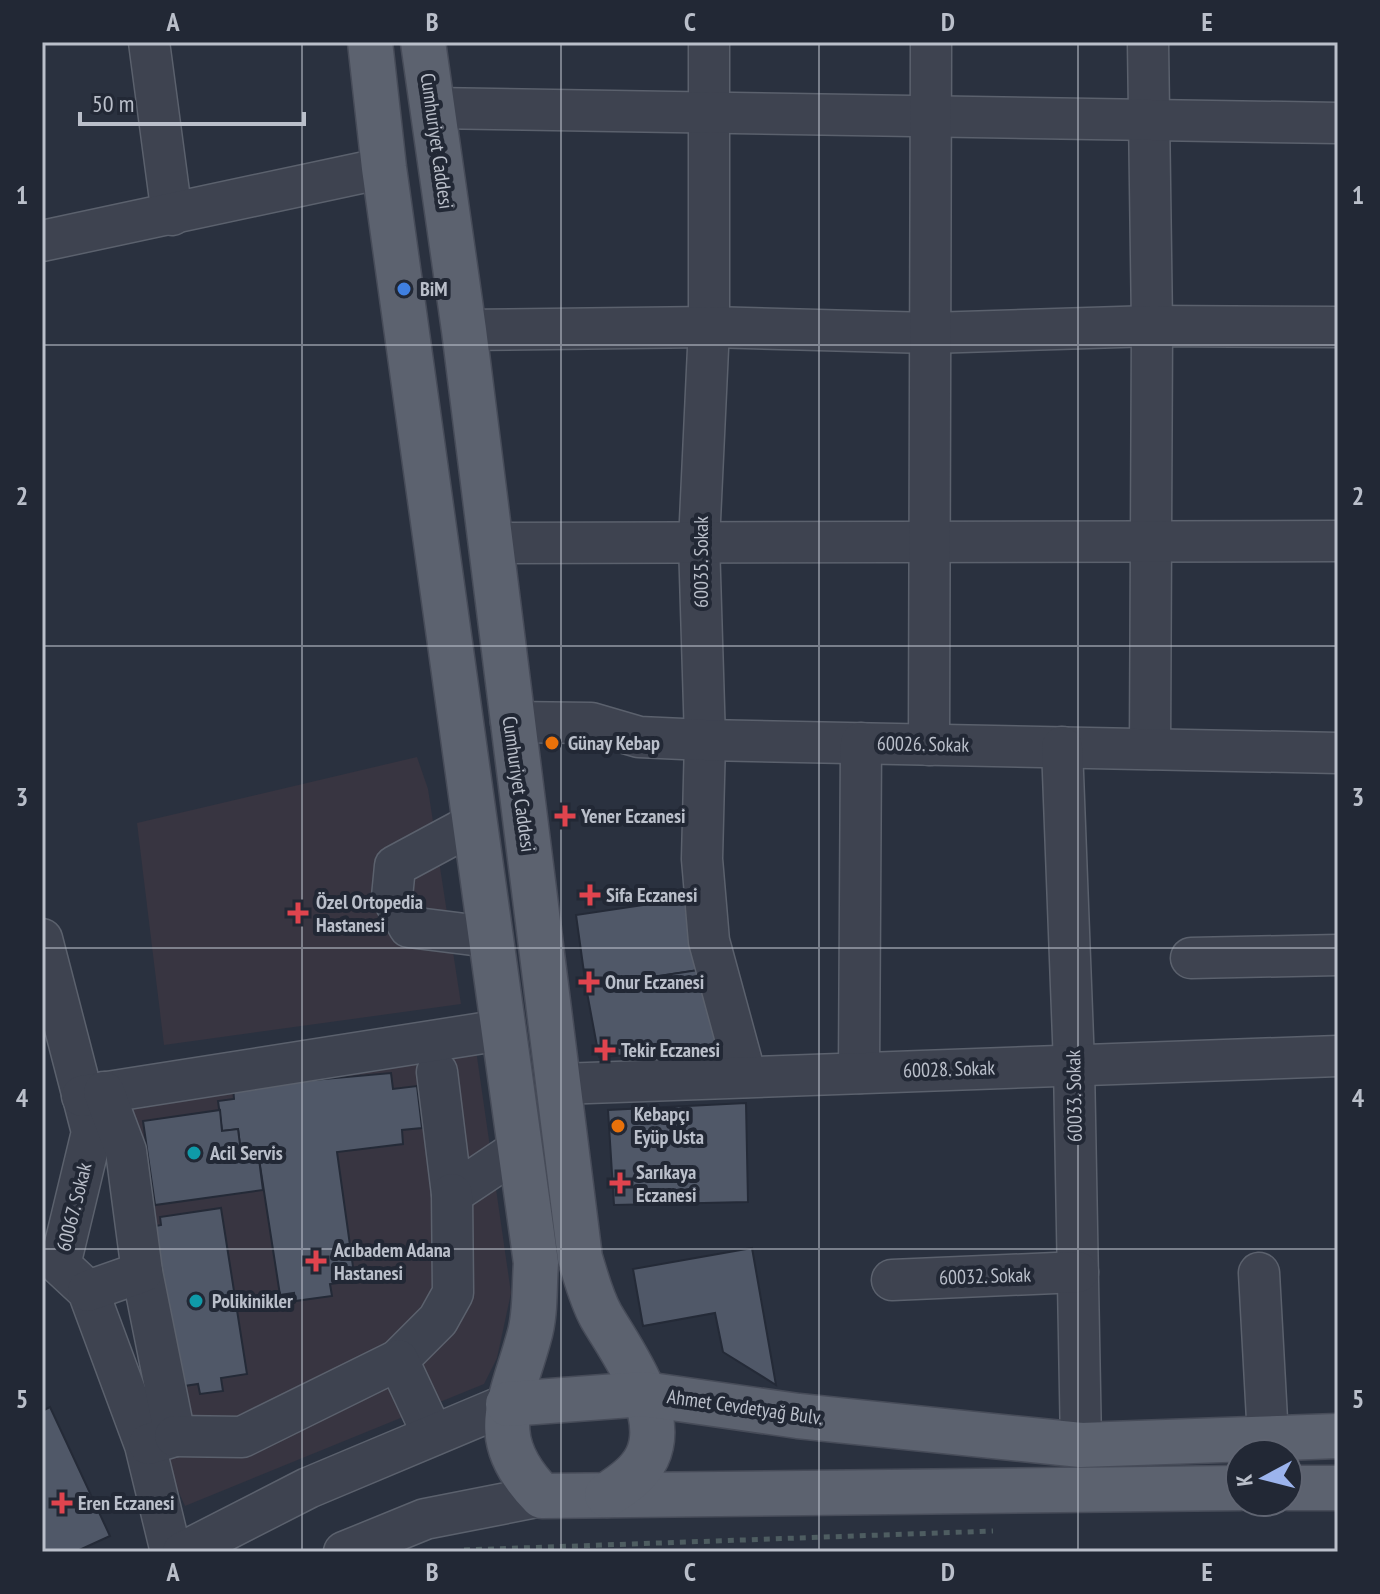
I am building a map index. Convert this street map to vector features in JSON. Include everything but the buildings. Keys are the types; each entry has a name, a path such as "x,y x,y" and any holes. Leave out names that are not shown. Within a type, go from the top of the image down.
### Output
{"main road":[{"path":"370,42 384,168 473,824 536,1263 531,1333 508,1404 508,1435 513,1461 542,1496 1224,1488"},
{"name":"Cumhuriyet Caddesi","path":"423,42 464,330 580,1258 599,1312 644,1394 651,1433 648,1456 632,1478 607,1495"},
{"name":"Ahmet Cevdetyağ Bulv.","path":"508,1404 644,1394 798,1416 1081,1445 1224,1440"},
{"name":"Ahmet Cevdetyağ Bulv.","path":"1268,1438 1338,1436"},
{"path":"1304,1488 1338,1488"}],"street":[{"path":"149,42 172,215"},
{"name":"60035. Sokak","path":"709,42 709,327 699,542 705,740 702,859 709,941 746,1077"},
{"path":"929,745 931,42"},
{"path":"1148,42 1152,326 1150,749"},
{"path":"433,108 1338,123"},
{"path":"42,241 384,168"},
{"path":"464,330 709,327 930,333 1152,326 1338,327"},
{"path":"490,543 1338,541"},
{"name":"60026. Sokak","path":"511,722 591,723 639,737 705,740 1338,753"},
{"path":"859,1073 861,743"},
{"name":"60033. Sokak","path":"1062,747 1074,1065 1081,1445"},
{"path":"473,824 395,866 392,897 409,927 489,937"},
{"name":"60067. Sokak","path":"42,939 54,1029 93,1094 92,1132 63,1276"},
{"path":"1191,958 1338,955"},
{"path":"171,1552 142,1272 126,1151 93,1094 502,1030"},
{"name":"60028. Sokak","path":"560,1084 1338,1056"},
{"path":"160,1440 242,1437 398,1360 438,1320 453,1293 452,1194 437,1072"},
{"path":"452,1194 519,1149"},
{"path":"142,1272 63,1276 160,1440"},
{"name":"60032. Sokak","path":"892,1280 1078,1272"},
{"path":"1259,1273 1268,1438"},
{"path":"398,1360 433,1435"},
{"name":"Ahmet Cevdetyağ Bulv.","path":"183,1552 308,1488 508,1404"},
{"path":"344,1552 425,1519 542,1496"}],"path":[{"path":"457,1550 1007,1530"}],"shaded area":[{"name":"Özel Ortopedia Hastanesi","path":"417,757 428,789 461,1004 164,1045 137,823"},
{"name":"Acıbadem Adana Hastanesi","path":"475,1043 511,1293 497,1358 484,1384 185,1506 172,1477 118,1229 112,1088"}],"place":[{"name":"BiM","path":"404,289"},
{"name":"Günay Kebap","path":"552,743"},
{"name":"Yener Eczanesi","path":"565,816"},
{"name":"Sifa Eczanesi","path":"590,895"},
{"name":"Özel Ortopedia Hastanesi","path":"298,913"},
{"name":"Onur Eczanesi","path":"589,982"},
{"name":"Tekir Eczanesi","path":"605,1050"},
{"name":"Kebapçı Eyüp Usta","path":"618,1126"},
{"name":"Acil Servis","path":"194,1153"},
{"name":"Sarıkaya Eczanesi","path":"620,1183"},
{"name":"Acıbadem Adana Hastanesi","path":"316,1261"},
{"name":"Polikinikler","path":"196,1301"},
{"name":"Eren Eczanesi","path":"62,1503"}]}
